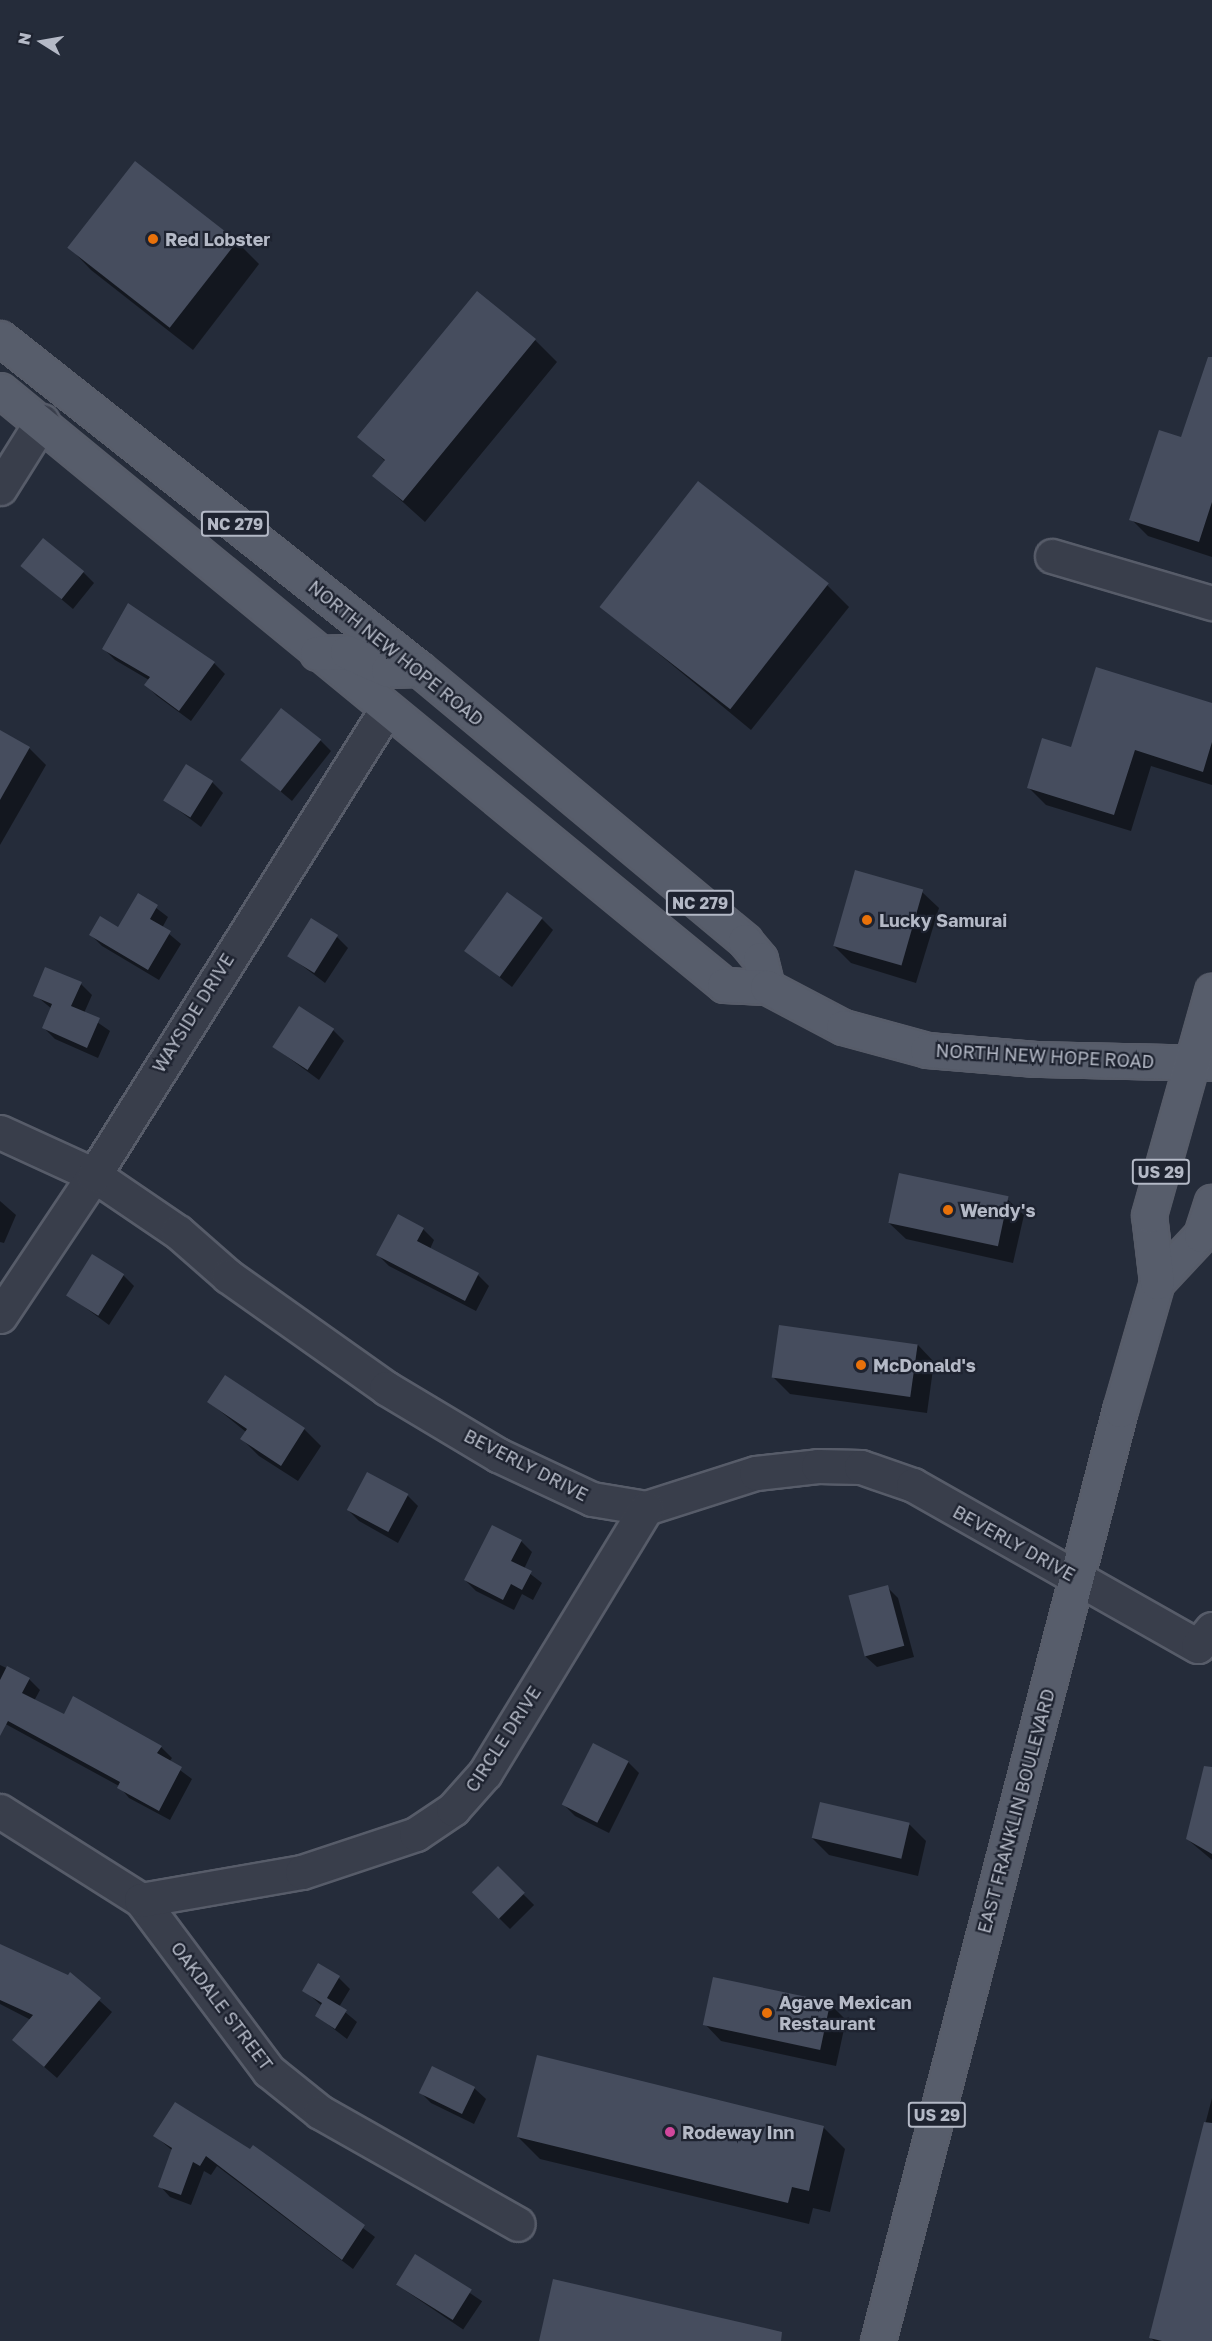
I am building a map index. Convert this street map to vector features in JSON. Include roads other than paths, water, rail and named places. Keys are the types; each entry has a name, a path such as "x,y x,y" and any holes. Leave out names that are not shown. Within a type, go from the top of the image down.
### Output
{"main road":[{"name":"NORTH NEW HOPE ROAD","path":"0,338 419,669 754,949 764,969 767,987"},
{"name":"NORTH NEW HOPE ROAD","path":"0,390 42,421 316,653 705,972 724,985 738,988 767,987 843,1027 927,1050 1026,1059 1202,1063"},
{"path":"316,653 346,652 388,670 419,669"},
{"name":"EAST FRANKLIN BOULEVARD","path":"879,2341 1077,1577 1157,1282 1149,1215 1202,1063 1212,991"},
{"name":"EAST FRANKLIN BOULEVARD","path":"1157,1282 1201,1235 1212,1202"}],"street":[{"path":"0,488 42,421"},
{"path":"1052,556 1212,603"},
{"name":"WAYSIDE DRIVE","path":"0,1316 94,1174 386,710"},
{"name":"BEVERLY DRIVE","path":"0,1132 94,1174 178,1232 228,1276 330,1350 396,1394 549,1480 592,1499 646,1509 756,1473 818,1466 861,1467 913,1485 1077,1577 1205,1637"},
{"name":"CIRCLE DRIVE","path":"141,1900 302,1872 416,1834 453,1809 485,1773 646,1509"},
{"name":"OAKDALE STREET","path":"0,1811 141,1900 269,2071 320,2112 518,2224"}],"place":[{"name":"Red Lobster","path":"153,239"},
{"name":"Lucky Samurai","path":"867,920"},
{"name":"Wendy's","path":"948,1210"},
{"name":"McDonald's","path":"861,1365"},
{"name":"Agave Mexican Restaurant","path":"767,2013"},
{"name":"Rodeway Inn","path":"670,2132"}]}
